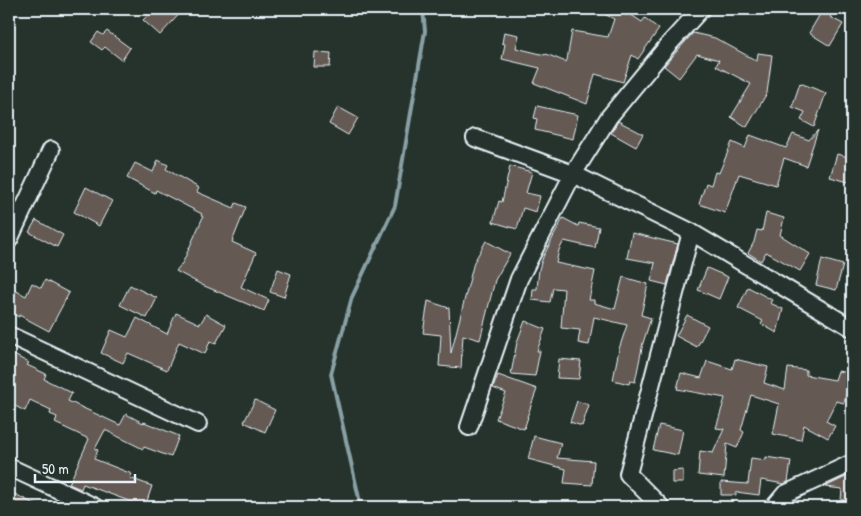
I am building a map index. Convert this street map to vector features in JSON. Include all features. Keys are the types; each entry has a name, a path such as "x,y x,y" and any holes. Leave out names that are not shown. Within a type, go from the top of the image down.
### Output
{"street":[{"path":"469,427 519,279 573,174 609,117 669,44 701,9"},
{"path":"475,138 573,174 691,232 852,328"},
{"path":"9,240 51,150"},
{"path":"666,507 628,474 691,232"},
{"path":"9,335 198,424"},
{"path":"774,507 785,494 852,463"},
{"path":"9,467 95,507"}],"building":[{"path":"154,9 184,9 160,35 143,20"},
{"path":"595,9 622,9 642,22 645,18 659,29 638,59 632,55 623,82 595,74 587,104 534,83 540,68 502,59 505,44 502,43 504,32 519,35 516,48 546,54 566,62 572,31 608,37 614,19"},
{"path":"823,9 835,9 830,17 843,24 830,46 809,33"},
{"path":"107,31 130,48 122,60 105,47 102,50 91,42 98,32 103,35"},
{"path":"693,33 715,38 757,61 758,53 772,55 767,93 747,127 731,117 751,84 716,66 719,60 697,54 679,78 664,66"},
{"path":"315,52 331,53 330,67 314,67"},
{"path":"800,83 826,93 814,127 801,120 805,112 792,107"},
{"path":"537,106 578,115 573,139 535,130 537,119 534,118"},
{"path":"338,107 358,118 348,135 329,124"},
{"path":"618,121 643,134 636,147 611,133"},
{"path":"818,130 806,166 784,158 776,185 739,174 725,213 699,204 706,183 711,185 715,172 719,173 732,142 745,148 750,135 786,148 793,134 809,140"},
{"path":"837,154 852,158 852,183 830,177"},
{"path":"158,160 168,165 166,169 199,188 197,192 234,208 236,203 246,207 232,242 256,253 241,287 269,300 264,311 202,285 176,271 183,262 203,217 201,216 202,214 156,190 155,193 127,178 135,163 153,172"},
{"path":"510,166 532,172 526,193 540,196 536,212 523,208 517,229 493,222 499,201 502,202"},
{"path":"86,187 112,201 99,226 74,212"},
{"path":"766,213 784,218 780,235 810,254 800,271 766,252 761,261 748,253 754,242 757,230 762,231"},
{"path":"563,218 578,226 579,223 599,227 595,248 564,241 559,250 556,263 595,271 589,300 594,300 594,303 615,309 623,277 648,284 641,315 651,318 643,343 635,382 630,381 629,384 613,380 619,349 627,325 594,317 589,345 578,343 580,330 561,328 564,289 553,288 550,302 532,300 533,289 537,289 539,269 543,257"},
{"path":"36,220 63,235 57,247 29,232"},
{"path":"632,233 678,244 667,285 651,281 655,263 627,258"},
{"path":"486,241 510,254 495,280 480,340 463,335 461,368 439,366 441,335 423,333 428,301 449,308 451,353 474,262"},
{"path":"822,259 843,265 836,290 816,285"},
{"path":"707,268 728,277 719,299 698,290"},
{"path":"278,269 291,274 284,297 270,292"},
{"path":"45,280 69,293 49,331 19,315 19,317 9,312 9,287 26,296 32,283 41,288"},
{"path":"130,285 157,298 147,318 120,305"},
{"path":"748,287 772,300 770,303 783,309 777,333 761,324 763,321 738,308"},
{"path":"176,313 200,324 206,314 226,325 216,343 210,341 205,354 179,342 167,370 128,353 123,363 101,353 111,330 127,337 137,318 167,334"},
{"path":"687,315 708,326 697,347 676,336"},
{"path":"525,321 545,329 537,351 540,351 535,376 511,374 517,342"},
{"path":"14,355 29,363 27,365 46,374 44,379 72,393 68,401 120,425 126,414 143,423 179,436 171,457 144,447 143,449 105,430 95,449 98,450 94,459 132,474 130,478 152,486 145,507 83,484 81,489 69,484 89,439 55,423 57,417 50,414 51,410 30,400 25,411 9,403 9,365"},
{"path":"559,359 581,361 579,379 557,378"},
{"path":"735,359 768,367 764,383 785,390 788,368 806,370 806,375 835,380 838,371 852,374 852,387 848,386 844,403 836,401 826,421 835,426 828,438 804,425 801,440 773,434 779,404 751,395 741,430 744,432 737,448 727,444 724,478 698,475 700,451 713,453 724,429 716,428 725,398 677,389 681,373 701,378 707,361 732,369"},
{"path":"498,375 537,389 524,429 496,419 506,393 493,388"},
{"path":"255,400 275,410 265,432 244,422"},
{"path":"577,401 589,405 582,426 570,422"},
{"path":"659,425 683,430 678,455 653,450"},
{"path":"534,436 561,443 557,458 594,461 592,485 564,483 566,469 528,459"},
{"path":"766,457 791,461 788,482 784,484 761,480 759,495 736,492 736,495 721,495 721,482 748,484 751,458 766,460"},
{"path":"683,470 683,483 672,483 672,471"},
{"path":"852,474 852,501 841,500 842,489 825,487"},
{"path":"9,491 40,507 9,507"}],"waterway":[{"path":"361,507 331,374 352,297 395,206 425,31 423,9"}]}
